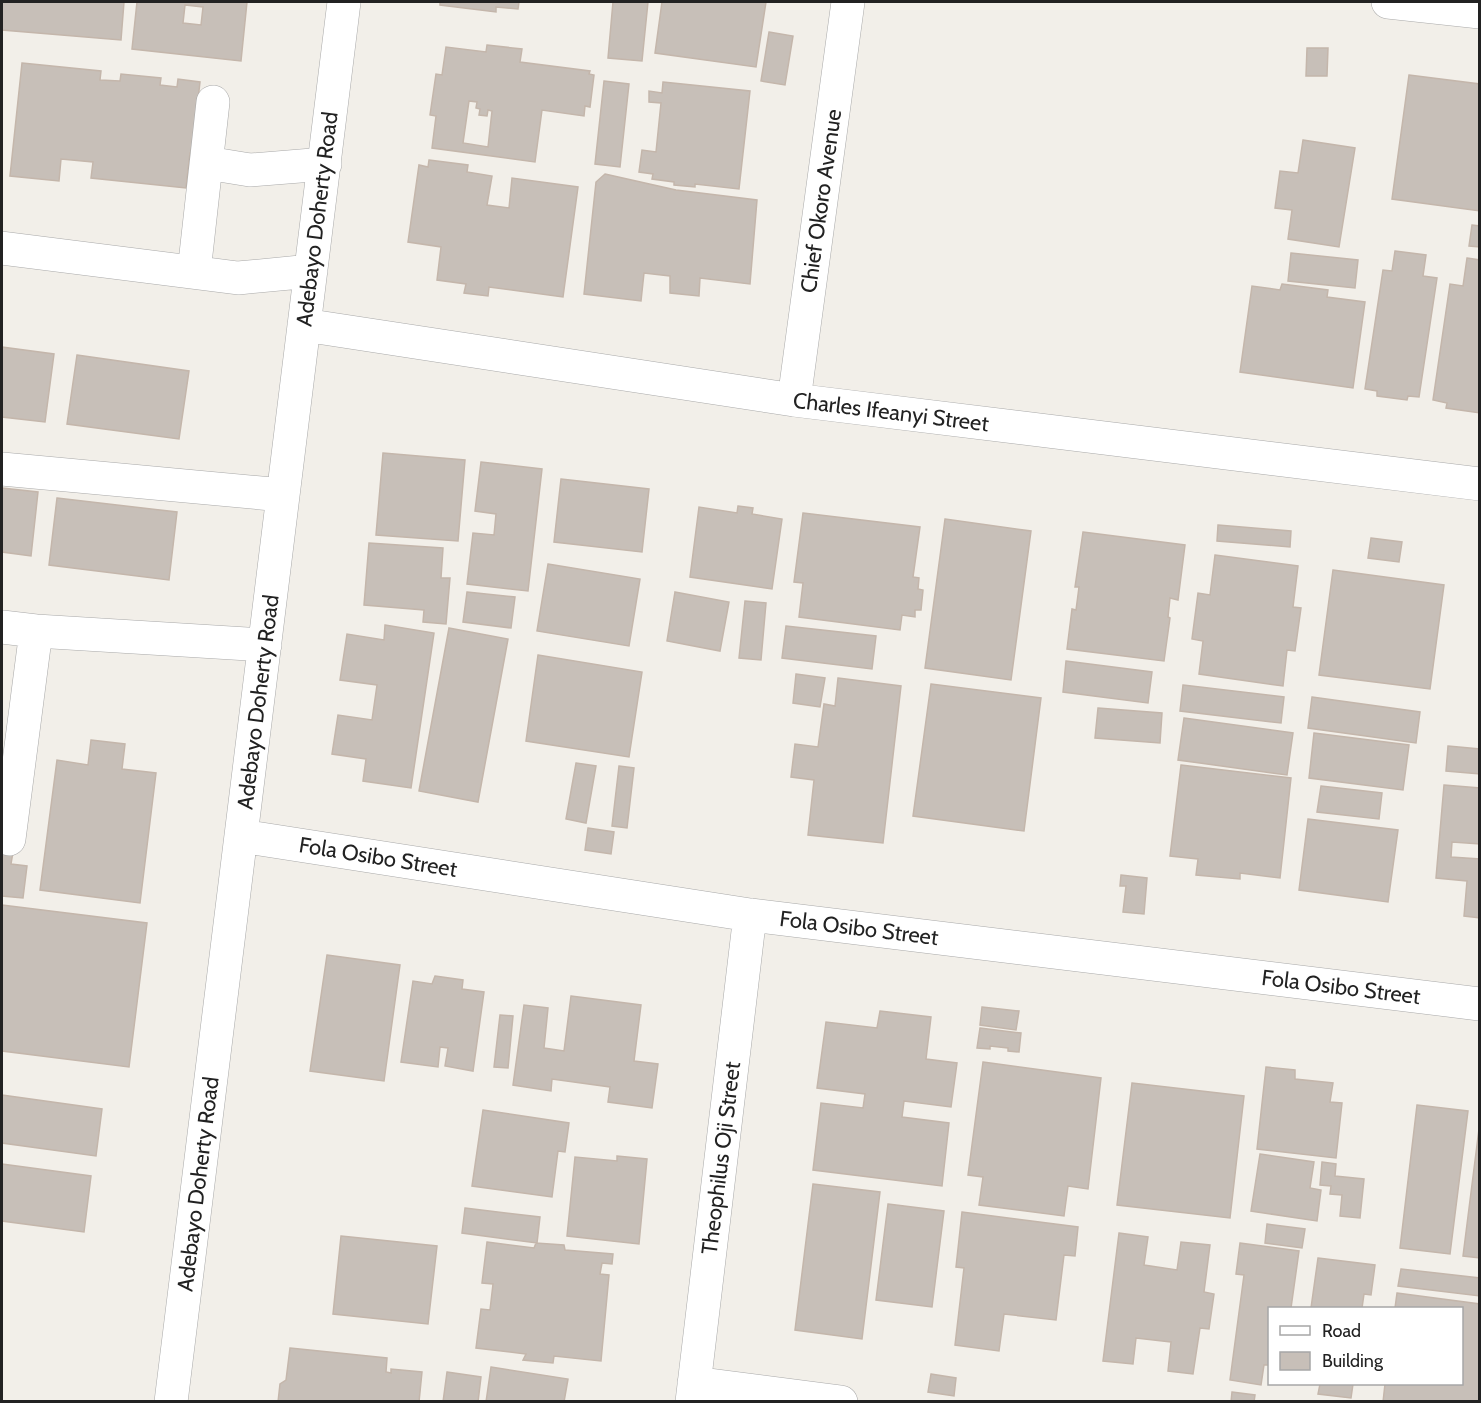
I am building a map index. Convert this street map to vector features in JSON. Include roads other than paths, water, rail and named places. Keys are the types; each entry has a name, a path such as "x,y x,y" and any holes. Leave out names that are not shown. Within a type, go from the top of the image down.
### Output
{"street":[{"name":"Adebayo Doherty Road","path":"171,1401 344,2"},
{"name":"Chief Okoro Avenue","path":"794,400 848,2"},
{"path":"1388,2 1479,12"},
{"path":"194,272 213,102"},
{"path":"207,163 250,170 325,164"},
{"path":"2,248 238,278 311,271"},
{"name":"Charles Ifeanyi Street","path":"304,325 794,400 1479,484"},
{"path":"2,469 283,495"},
{"path":"2,627 265,645"},
{"path":"9,839 36,631"},
{"name":"Fola Osibo Street","path":"241,836 750,915 1479,1004"},
{"name":"Theophilus Oji Street","path":"693,1392 750,915"},
{"path":"693,1392 841,1401"}]}
